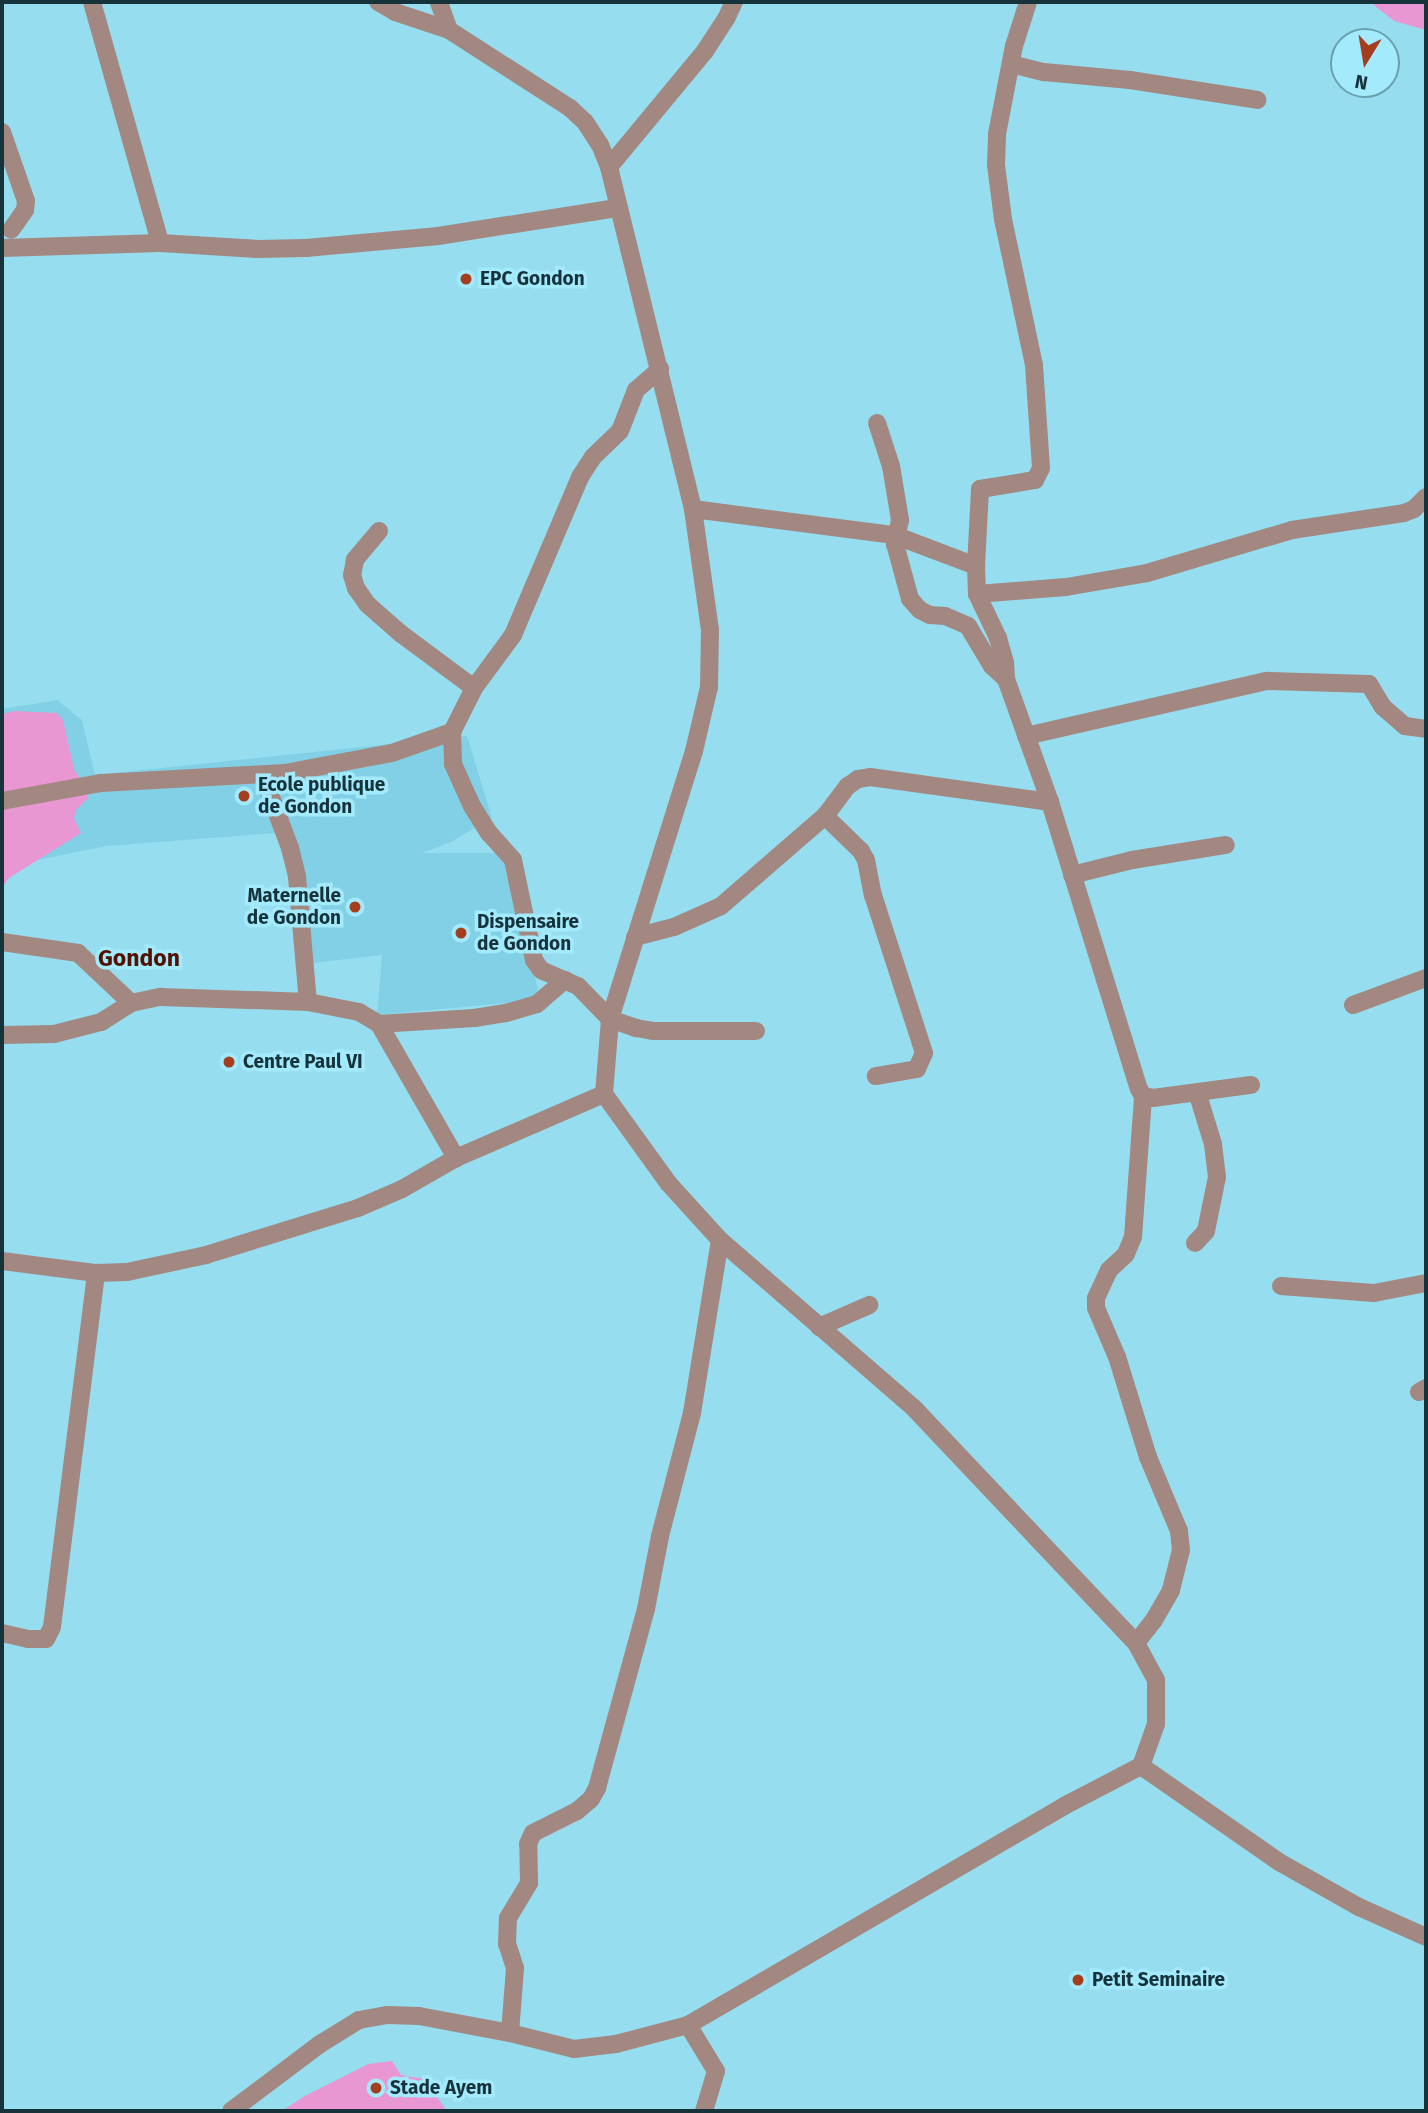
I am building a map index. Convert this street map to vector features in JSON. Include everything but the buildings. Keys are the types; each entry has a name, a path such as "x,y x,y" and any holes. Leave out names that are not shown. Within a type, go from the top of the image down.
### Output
{"street":[{"path":"92,2 160,243"},
{"path":"231,2111 320,2044 359,2020 388,2015 419,2016 584,2049 616,2044 688,2025 1064,1806 1141,1766 1156,1724 1158,1697 1156,1680 1136,1643 915,1409 720,1240 669,1184 604,1094 611,1018 694,751 709,687 710,630 693,509 609,167 585,122 570,108 449,30 395,12 378,2"},
{"path":"439,2 449,30"},
{"path":"609,167 705,51 734,2"},
{"path":"1028,2 1011,64 997,134 996,165 1003,219 1034,365 1041,468 1035,480 980,489 977,594 998,638 1006,679 1050,802 1143,1096 1133,1237 1126,1254 1109,1270 1096,1298 1096,1308 1117,1357 1148,1457 1179,1531 1181,1550 1171,1590 1154,1620 1136,1643"},
{"path":"1011,64 1044,72 1151,82 1258,100"},
{"path":"2,132 26,201 25,210 7,226 30,247"},
{"path":"2,248 160,243 257,249 306,248 438,236 617,208"},
{"path":"660,369 636,390 620,431 593,457 580,477 513,635 474,688 452,732 453,764 472,806 489,832 513,860 534,960 541,970 585,991 611,1018 653,1031 756,1031"},
{"path":"877,423 891,466 900,520 894,536 901,576 910,599 920,610 930,615 945,616 968,626 992,666 1006,679"},
{"path":"977,594 1066,587 1147,573 1292,530 1404,513 1414,509 1426,497"},
{"path":"693,509 894,536 976,566"},
{"path":"379,531 355,560 352,575 356,588 368,604 400,633 474,688"},
{"path":"1026,736 1267,681 1368,684 1383,707 1405,726 1426,730"},
{"path":"2,801 13,796 101,783 263,776 365,759 419,745 452,732"},
{"path":"263,776 290,848 297,877 308,1002"},
{"path":"635,937 674,927 721,906 825,816 848,786 858,779 870,777 1050,802"},
{"path":"825,816 861,851 866,860 873,895 924,1053 917,1069 877,1076"},
{"path":"1072,875 1132,860 1226,845"},
{"path":"2,943 79,953 131,1003"},
{"path":"1353,1006 1426,978"},
{"path":"379,1024 474,1018 506,1013 537,1004 565,980"},
{"path":"2,1035 54,1034 77,1029 101,1022 131,1003 160,997 308,1002 359,1012 379,1024 456,1158"},
{"path":"1143,1096 1153,1098 1251,1085"},
{"path":"1195,1243 1206,1231 1217,1177 1213,1144 1197,1092"},
{"path":"2,1261 96,1273 127,1272 231,1248 358,1208 402,1189 456,1158 604,1094"},
{"path":"510,2033 515,1968 507,1944 508,1918 529,1883 528,1844 533,1833 577,1811 592,1799 597,1788 646,1609 660,1536 692,1413 720,1240"},
{"path":"2,1633 28,1639 46,1639 52,1627 96,1273"},
{"path":"1282,1286 1374,1293 1426,1283"},
{"path":"819,1327 869,1306"},
{"path":"1141,1766 1279,1862 1359,1907 1426,1937"},
{"path":"688,2025 716,2071 704,2111"}],"shaded area":[{"path":"1370,2 1426,2 1426,30 1394,21"},
{"name":"Ecole publique de Gondon","path":"57,700 82,720 95,775 467,736 492,818 451,842 422,853 502,853 519,903 540,1000 377,1015 382,955 312,963 289,832 106,846 2,867 2,709"},
{"path":"14,711 57,713 63,720 74,769 87,790 88,798 76,810 74,818 81,833 9,878 2,888 2,714"},
{"name":"Stade Ayem","path":"392,2061 401,2075 424,2079 447,2111 282,2111 303,2097 368,2064"}],"place":[{"name":"EPC Gondon","path":"466,279"},
{"name":"Ecole publique de Gondon","path":"244,796"},
{"name":"Maternelle de Gondon","path":"355,907"},
{"name":"Dispensaire de Gondon","path":"461,933"},
{"name":"Centre Paul VI","path":"229,1062"},
{"name":"Petit Seminaire","path":"1078,1980"},
{"name":"Stade Ayem","path":"376,2088"}],"district":[{"name":"Gondon","path":"139,958"}]}
